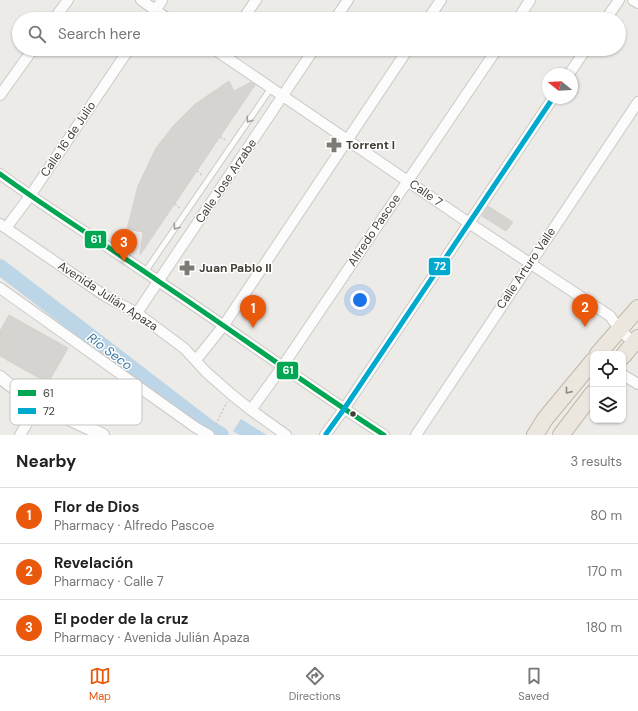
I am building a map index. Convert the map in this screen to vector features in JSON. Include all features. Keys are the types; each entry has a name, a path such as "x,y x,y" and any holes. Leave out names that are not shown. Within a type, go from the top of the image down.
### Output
{"highway":[{"path":"601,351 638,308"},
{"path":"626,352 636,340"},
{"path":"535,435 545,419 590,364"},
{"path":"561,435 590,397"}],"street":[{"path":"59,12 68,0"},
{"path":"141,0 151,12"},
{"path":"155,12 162,0"},
{"path":"248,12 256,0"},
{"path":"340,12 348,0"},
{"path":"433,12 441,0"},
{"path":"522,12 530,0"},
{"path":"611,12 619,0"},
{"path":"633,0 638,3"},
{"path":"0,95 28,56"},
{"name":"Calle 16 de Julio","path":"3,226 30,196 124,56"},
{"name":"Calle 7","path":"227,56 282,96 348,139 469,223 610,316 619,329 636,340"},
{"name":"Calle Jose Arzabe","path":"137,313 309,56"},
{"path":"196,360 224,326 403,56"},
{"name":"Alfredo Pascoe","path":"251,410 282,367 492,56"},
{"path":"573,68 581,56"},
{"name":"Calle Arturo Valle","path":"416,435 638,102"},
{"path":"325,435 344,409 548,104"},
{"path":"0,174 30,196 159,281 282,367 384,435"},
{"name":"Avenida Julián Apaza","path":"3,226 105,296 137,313 185,349 206,372 231,394 286,435"},
{"path":"0,288 122,379"},
{"path":"0,377 10,385"},
{"path":"626,377 638,384"},
{"path":"142,394 192,431 211,433"},
{"path":"20,435 26,425"},
{"path":"82,425 103,435"}],"lane":[{"path":"145,272 271,88"}],"path":[{"path":"211,433 231,394"}],"water":[{"path":"241,419 267,435 239,435 233,431"}],"building":[{"path":"229,81 234,91 251,82 255,85 140,255 143,232 127,229 138,186 156,148 174,125 194,105"},
{"path":"488,206 513,222 506,231 482,216"},
{"path":"9,315 68,348 50,379 41,379 0,356 0,331"}],"waterway":[{"name":"Río Seco","path":"0,267 211,429 221,435"}],"transit line":[{"name":"72","path":"326,434 549,104"},
{"name":"61","path":"0,174 384,435"}],"place":[{"name":"Torrent I","path":"334,145"},
{"name":"El poder de la cruz","path":"124,262"},
{"name":"Juan Pablo II","path":"187,268"},
{"name":"Revelación","path":"585,327"},
{"name":"Flor de Dios","path":"253,328"}]}
